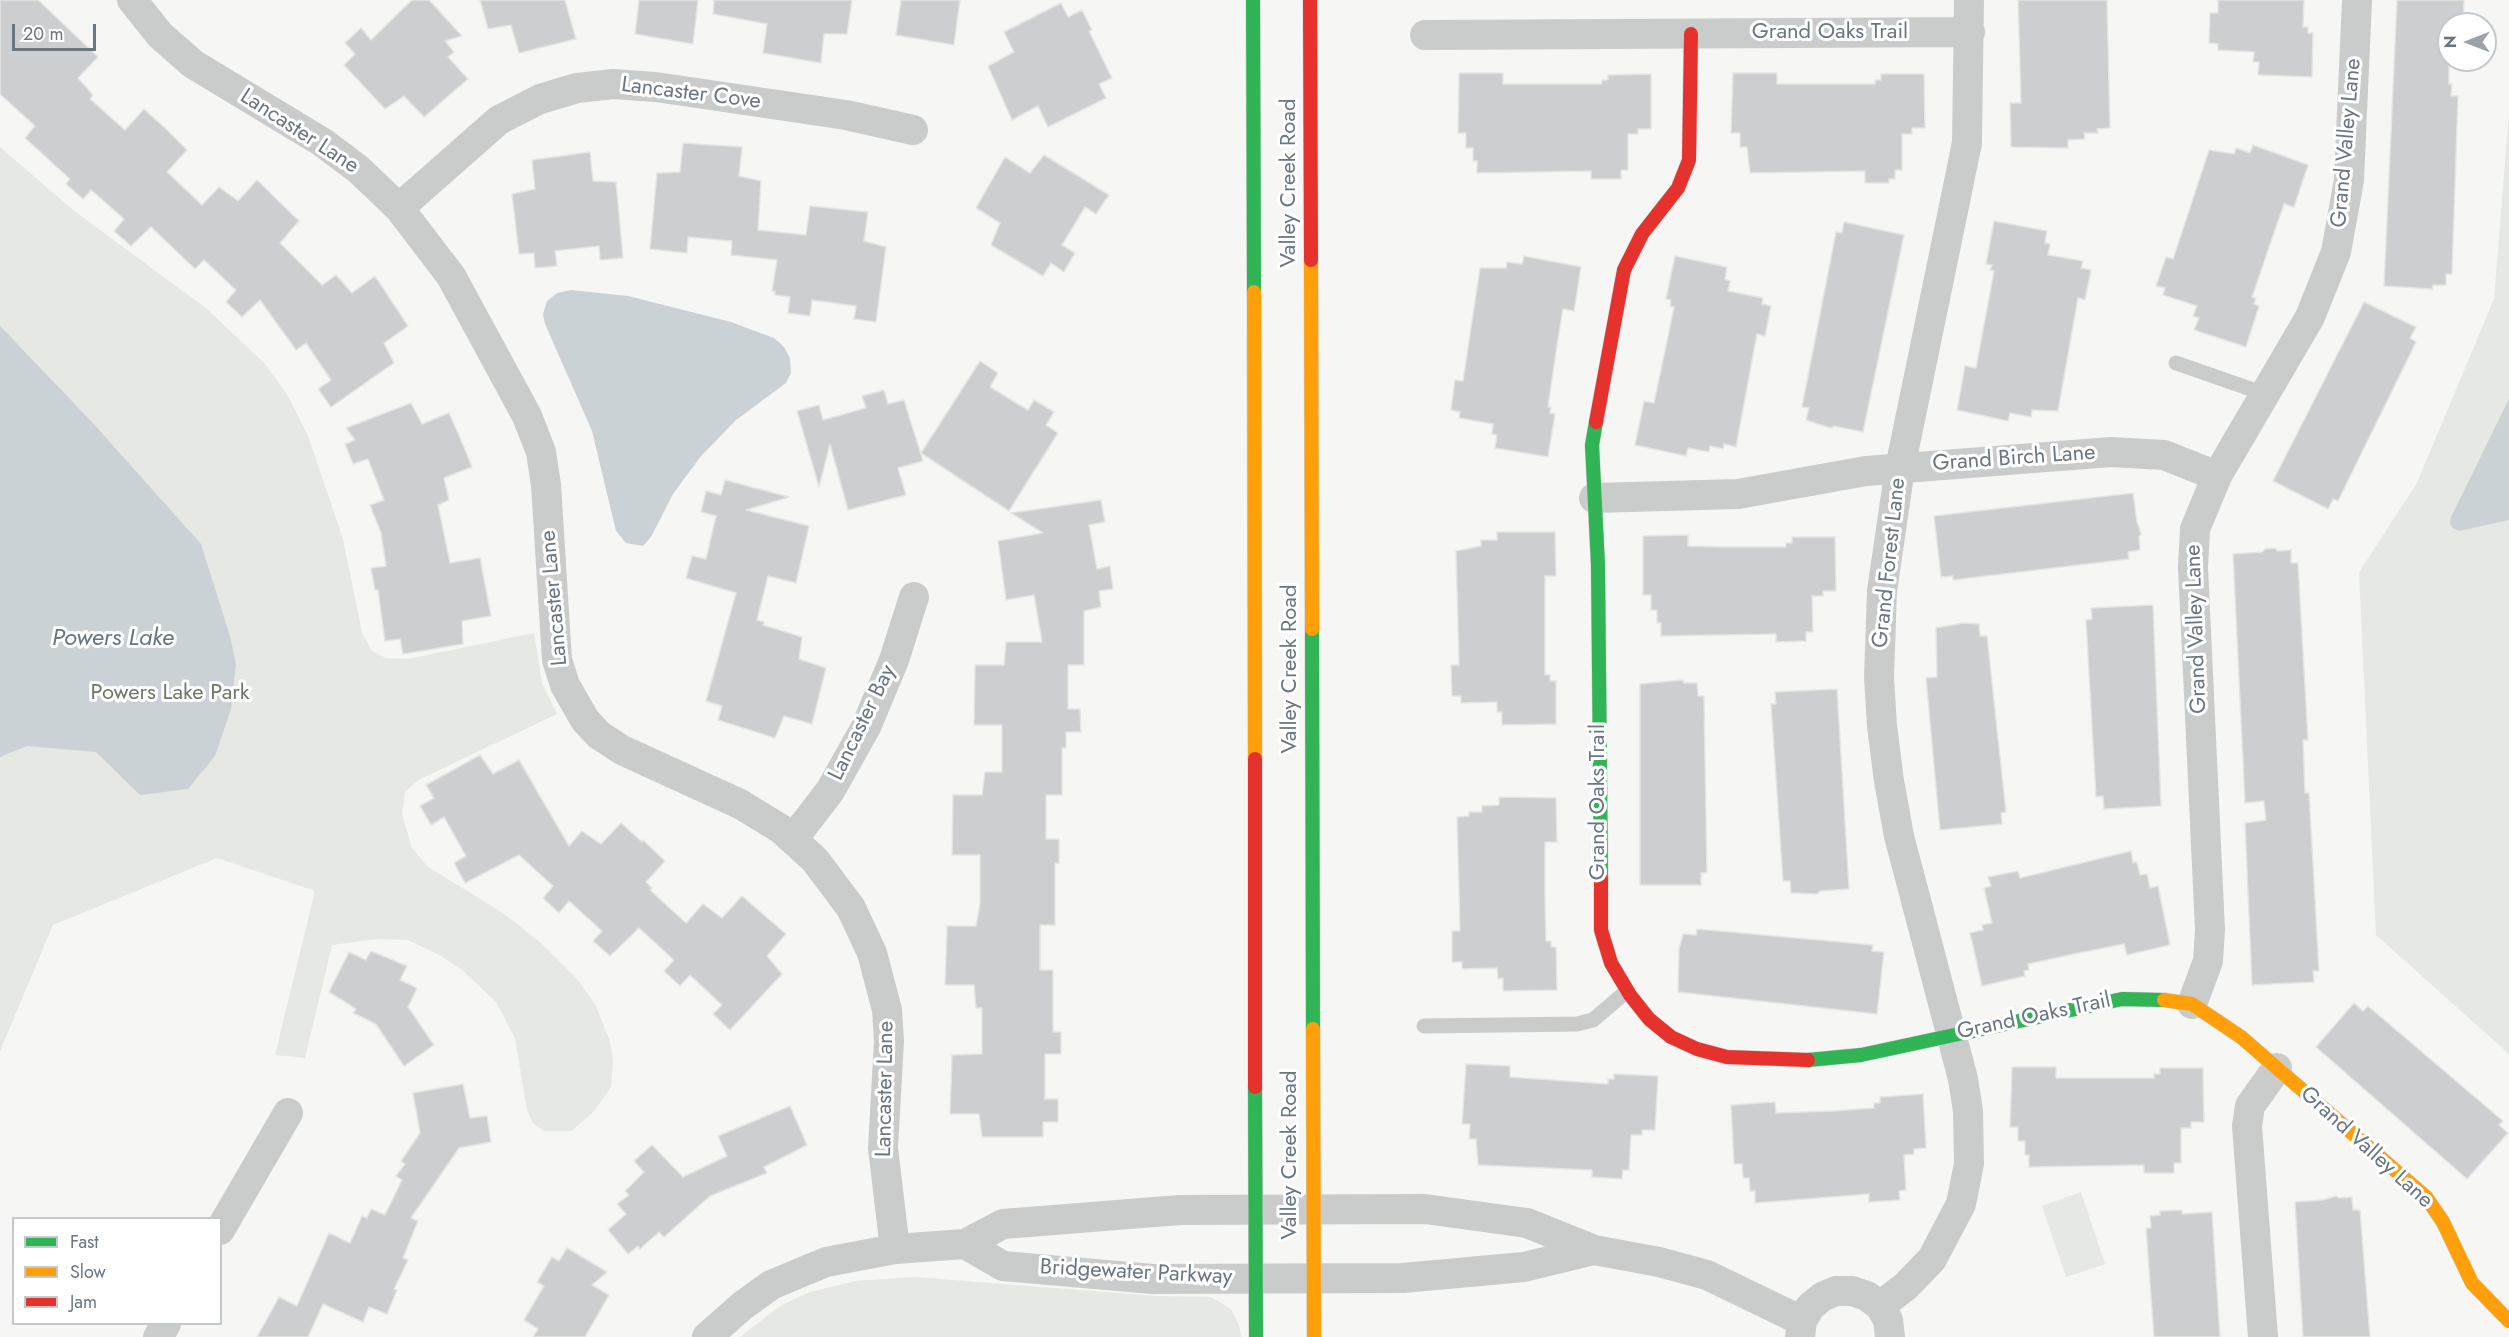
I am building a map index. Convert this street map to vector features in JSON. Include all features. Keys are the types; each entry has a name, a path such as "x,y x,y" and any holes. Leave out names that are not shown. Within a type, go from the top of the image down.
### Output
{"main road":[{"name":"Valley Creek Road","path":"1253,0 1256,1337"},
{"name":"Valley Creek Road","path":"1310,0 1314,1337"},
{"name":"Grand Oaks Trail","path":"1690,34 1692,123 1689,160 1678,188 1642,234 1624,270 1592,445 1598,565 1601,930 1611,963 1649,1019 1671,1037 1697,1049 1727,1057 1809,1060 1851,1056 2132,998 2192,1004"},
{"name":"Grand Valley Lane","path":"2192,1004 2219,1020 2426,1197 2443,1222 2472,1283 2509,1321"}],"street":[{"name":"Lancaster Lane","path":"132,0 153,28 184,57 329,147 358,169 399,208 443,264 465,299 527,416 539,444 546,484 555,651 561,677 574,704 592,728 613,745 740,804 793,840 826,873 851,908 872,953 881,983 889,1041 883,1148 894,1249"},
{"name":"Grand Forest Lane","path":"1880,1306 1906,1286 1932,1259 1961,1204 1967,1183 1970,1141 1963,1080 1899,836 1882,726 1879,677 1882,591 1900,468 1967,143 1969,0"},
{"name":"Grand Valley Lane","path":"2192,1004 2208,961 2210,930 2193,553 2198,517 2217,477 2314,309 2330,270 2340,234 2350,160 2357,0"},
{"name":"Grand Oaks Trail","path":"1425,35 1970,32"},
{"name":"Lancaster Cove","path":"399,208 499,120 540,99 577,88 613,84 656,87 846,115 913,130"},
{"name":"Grand Birch Lane","path":"1594,498 1738,494 1830,476 1900,468 2131,451 2164,455 2217,477"},
{"name":"Lancaster Bay","path":"793,840 830,791 866,727 894,660 914,597"},
{"path":"2263,1337 2247,1126 2250,1106 2277,1068"},
{"path":"222,1227 288,1113"},
{"path":"707,1337 742,1306 793,1274 826,1262 894,1249 965,1244 1003,1224 1130,1212 1255,1209 1425,1209 1527,1223 1594,1250 1659,1262 1707,1275 1801,1329 1810,1307 1822,1297 1836,1291 1852,1291 1867,1296 1880,1306 1888,1320 1890,1337"},
{"name":"Bridgewater Parkway","path":"965,1244 1003,1266 1142,1278 1403,1278 1524,1267 1594,1250"}],"lane":[{"path":"2176,363 2265,394"},
{"path":"1424,1026 1562,1026 1587,1023 1628,991"}],"green space":[{"path":"2509,113 2509,1054 2376,935 2359,572 2416,485 2494,299"},
{"name":"Powers Lake Park","path":"0,147 73,210 207,309 265,364 288,396 308,436 343,539 362,633 372,651 386,658 408,659 534,633 542,683 557,714 418,780 405,792 402,814 412,848 428,867 503,913 541,943 576,978 595,1004 610,1041 613,1061 611,1087 595,1110 572,1131 544,1131 533,1123 527,1110 515,1038 496,1002 462,970 440,955 408,940 377,939 332,945 305,1058 275,1055 315,891 217,858 53,925 0,1051"},
{"path":"2081,1192 2105,1264 2066,1277 2042,1206"},
{"path":"915,1277 1157,1296 1211,1297 1231,1309 1239,1325 1241,1337 740,1337 780,1306 810,1292 855,1281"}],"water":[{"path":"571,290 628,296 731,322 774,338 784,347 790,358 791,373 786,383 736,420 701,456 673,494 651,537 643,546 626,543 616,531 592,431 545,324 543,314 547,301 557,293"},
{"name":"Powers Lake","path":"0,326 91,421 201,544 230,636 236,664 231,709 215,756 188,789 140,795 96,752 27,746 0,757"},
{"path":"2509,399 2509,520 2459,531 2454,529 2450,524 2451,517"}],"building":[{"path":"0,0 38,0 98,57 78,78 93,95 90,99 125,130 144,109 166,129 187,150 167,172 202,205 219,187 238,201 257,180 299,221 280,243 322,285 336,275 352,293 375,276 408,326 384,343 394,363 331,407 318,389 331,380 306,343 296,350 260,300 242,317 226,302 236,290 204,260 195,269 151,227 131,246 114,231 124,219 91,190 83,199 66,184 70,179 25,138 35,126 0,94"},
{"path":"412,0 429,0 462,36 445,41 454,52 448,57 468,79 424,117 404,96 385,109 344,65 355,54 345,43 361,28 371,40"},
{"path":"480,0 565,0 576,39 519,53 511,25 488,29"},
{"path":"639,0 698,0 693,44 635,34"},
{"path":"714,0 852,0 847,34 824,34 821,63 763,53 767,24 713,14"},
{"path":"901,0 960,0 954,45 896,35"},
{"path":"2018,0 2107,0 2110,128 2097,129 2098,133 2084,133 2085,139 2068,140 2068,148 2011,147 2010,103 2021,103"},
{"path":"2218,0 2304,0 2303,27 2308,27 2308,33 2313,33 2312,77 2258,75 2259,62 2253,62 2254,52 2218,50 2218,44 2209,43 2210,13 2218,13"},
{"path":"2397,0 2464,0 2464,12 2437,12 2437,72 2449,72 2449,84 2452,84 2451,96 2458,96 2452,274 2446,274 2446,285 2433,285 2432,289 2384,286"},
{"path":"1061,3 1068,17 1082,10 1092,30 1089,31 1112,78 1099,84 1106,98 1048,127 1038,106 1012,120 988,66 1014,52 1004,32"},
{"path":"1459,73 1503,73 1503,84 1602,84 1602,80 1608,80 1608,75 1651,74 1651,129 1638,129 1638,134 1628,134 1628,170 1621,170 1621,179 1591,179 1591,171 1477,173 1477,161 1473,161 1473,148 1466,148 1466,133 1458,133"},
{"path":"1733,73 1777,73 1777,84 1875,84 1875,80 1881,80 1881,74 1924,74 1925,128 1912,128 1912,134 1902,134 1902,170 1895,170 1895,179 1889,179 1889,183 1865,183 1865,171 1750,173 1747,147 1740,147 1740,133 1731,133"},
{"path":"683,143 742,147 739,176 761,181 758,230 806,235 810,206 868,212 864,241 886,247 876,322 854,319 856,306 812,300 810,316 788,313 790,297 775,295 775,291 772,291 777,260 731,255 732,241 688,237 687,253 650,249 657,173 680,172"},
{"path":"2253,145 2308,165 2294,207 2284,204 2252,297 2256,298 2254,304 2259,306 2246,347 2194,330 2199,318 2193,316 2197,306 2163,295 2165,288 2156,286 2166,257 2173,259 2209,150 2234,154 2236,148 2250,153"},
{"path":"590,152 593,181 616,182 623,258 600,260 599,246 555,251 557,266 535,268 534,253 519,254 512,194 535,189 532,160"},
{"path":"1044,155 1109,195 1096,214 1085,207 1062,245 1075,253 1064,272 1051,263 1043,276 991,245 1000,223 976,208 1005,157 1030,173"},
{"path":"1994,221 2047,231 2045,243 2050,244 2048,255 2083,261 2081,268 2091,270 2085,300 2078,298 2058,411 2032,410 2031,417 2010,413 2008,421 1957,410 1965,366 1976,368 1994,271 1990,270 1992,265 1986,264"},
{"path":"1844,222 1904,235 1863,432 1834,426 1831,428 1806,420 1809,408 1802,407 1836,232 1842,233"},
{"path":"1524,256 1581,267 1574,311 1563,309 1548,407 1551,407 1550,413 1555,414 1548,457 1495,448 1497,435 1492,434 1493,424 1459,418 1460,412 1451,410 1455,380 1463,381 1480,268 1506,268 1507,262 1522,264"},
{"path":"1675,256 1727,267 1725,279 1730,281 1728,291 1763,298 1762,304 1771,306 1765,336 1757,334 1736,447 1724,444 1723,449 1710,446 1709,452 1688,448 1686,456 1635,445 1644,401 1654,403 1674,307 1670,306 1671,300 1666,299"},
{"path":"2364,302 2416,327 2410,338 2416,342 2338,501 2333,499 2328,509 2273,481"},
{"path":"980,361 998,373 990,387 1028,410 1034,400 1054,412 1046,425 1058,433 1009,511 921,453"},
{"path":"884,390 888,404 904,400 923,461 898,468 906,495 848,510 830,444 819,487 797,411 819,405 823,420 866,408 862,396"},
{"path":"411,403 422,424 449,413 472,467 444,478 449,500 438,505 450,563 480,558 491,616 462,621 463,644 403,654 400,639 385,641 378,590 375,590 371,568 386,566 381,533 370,505 384,500 368,459 353,464 345,444 355,440 346,428"},
{"path":"725,480 789,497 746,510 809,526 796,583 768,576 757,620 764,622 763,625 802,637 799,659 826,668 812,724 784,716 775,738 718,720 722,706 706,701 736,593 686,578 692,556 706,559 716,516 701,512 706,491 721,495"},
{"path":"2133,493 2141,534 2139,537 2140,550 2128,552 2129,559 1953,580 1953,576 1941,577 1934,516"},
{"path":"1101,500 1105,522 1089,525 1097,569 1110,566 1113,589 1099,591 1101,607 1084,611 1084,665 1068,665 1068,709 1080,709 1081,732 1066,732 1066,748 1062,748 1062,795 1046,795 1046,839 1059,839 1059,863 1055,863 1055,925 1040,925 1040,970 1053,970 1053,1032 1061,1032 1061,1054 1045,1054 1045,1099 1058,1099 1058,1122 1043,1122 1043,1137 982,1137 979,1114 950,1114 952,1055 982,1054 982,1008 976,1008 974,985 945,985 947,926 976,926 980,903 980,855 952,855 953,795 982,795 985,772 1002,772 1002,725 974,725 975,665 1004,665 1006,642 1042,642 1034,595 1006,600 998,541 1043,533 1011,513"},
{"path":"1497,532 1555,532 1556,576 1545,576 1545,675 1550,675 1550,681 1556,681 1556,724 1502,725 1502,712 1497,712 1497,702 1461,703 1461,696 1452,696 1451,665 1459,665 1456,551 1481,546 1481,540 1497,540"},
{"path":"1688,535 1688,546 1725,547 1786,547 1786,543 1792,543 1792,537 1835,537 1836,591 1823,591 1823,596 1812,596 1813,632 1806,632 1806,641 1776,642 1776,634 1661,636 1661,623 1657,623 1657,610 1651,610 1651,595 1643,595 1643,536"},
{"path":"2275,548 2278,551 2291,550 2291,563 2298,563 2308,740 2303,740 2305,793 2309,793 2319,971 2313,971 2314,982 2252,985 2245,823 2266,820 2264,801 2245,803 2233,554 2262,552 2265,549"},
{"path":"2153,605 2161,806 2104,809 2103,796 2096,797 2086,620 2092,619 2091,608"},
{"path":"1963,623 1979,624 1980,636 1987,636 2006,812 2001,813 2002,824 1940,830 1926,678 1937,677 1936,628"},
{"path":"1682,680 1684,683 1697,683 1698,696 1704,696 1707,873 1701,873 1701,885 1640,885 1640,684"},
{"path":"1837,689 1849,889 1820,891 1817,894 1791,893 1790,881 1783,881 1771,704 1776,704 1775,692"},
{"path":"480,755 493,774 519,760 569,846 582,831 601,844 621,823 642,842 643,840 665,861 646,882 652,888 650,890 686,923 703,904 722,918 742,896 786,934 767,956 782,974 730,1030 713,1014 722,1005 690,975 680,986 664,971 674,960 639,928 610,956 593,941 602,931 569,901 559,913 543,898 553,886 519,855 465,883 454,863 466,856 444,817 431,825 420,806 434,798 426,785"},
{"path":"1499,797 1556,798 1557,842 1545,842 1545,899 1546,941 1551,941 1551,947 1556,947 1557,990 1503,991 1503,978 1498,979 1497,968 1462,969 1462,962 1452,962 1452,931 1460,931 1457,817 1469,816 1469,812 1482,812 1482,806 1499,805"},
{"path":"2131,851 2133,863 2137,862 2140,875 2147,874 2150,888 2158,886 2170,945 2127,955 2124,944 2069,955 2028,964 2029,970 2024,971 2025,976 1982,986 1970,933 1983,930 1982,925 1992,923 1984,888 1991,886 1988,877 2018,871 2020,878"},
{"path":"1697,929 1873,945 1872,951 1884,952 1877,1014 1678,992 1679,949 1683,934 1696,935"},
{"path":"371,951 407,966 400,980 417,988 408,1007 434,1045 404,1066 376,1024 353,1013 356,1009 329,992 349,952 366,960"},
{"path":"2354,1003 2363,1011 2368,1006 2503,1121 2499,1125 2508,1133 2467,1179 2316,1047"},
{"path":"1466,1064 1510,1066 1510,1077 1608,1084 1608,1079 1614,1079 1614,1074 1658,1076 1655,1130 1642,1130 1642,1135 1631,1135 1629,1170 1623,1170 1622,1179 1592,1177 1592,1170 1478,1165 1476,1139 1469,1139 1470,1124 1462,1124"},
{"path":"2012,1067 2056,1067 2056,1078 2154,1078 2154,1074 2160,1074 2160,1068 2203,1068 2204,1122 2191,1122 2191,1128 2181,1128 2181,1163 2174,1163 2174,1173 2144,1173 2144,1165 2029,1167 2029,1155 2025,1155 2025,1141 2018,1141 2018,1127 2010,1127"},
{"path":"463,1084 470,1118 487,1116 491,1142 459,1148 411,1218 418,1221 403,1258 408,1260 394,1289 397,1290 387,1314 369,1307 363,1322 323,1304 308,1337 257,1337 279,1297 297,1306 329,1233 350,1243 362,1216 367,1218 371,1209 385,1215 402,1180 396,1176 405,1164 401,1161 420,1133 413,1093"},
{"path":"1923,1094 1926,1148 1914,1149 1914,1154 1904,1155 1906,1190 1899,1191 1900,1200 1869,1202 1869,1194 1755,1203 1755,1191 1750,1191 1749,1178 1743,1178 1742,1164 1734,1164 1731,1105 1775,1102 1776,1113 1833,1111 1874,1108 1874,1103 1880,1103 1880,1097"},
{"path":"790,1106 807,1145 764,1167 767,1173 710,1196 664,1237 659,1232 640,1249 638,1246 628,1254 608,1230 626,1214 617,1204 629,1195 625,1191 644,1172 634,1161 652,1145 683,1177 727,1156 718,1136"},
{"path":"2336,1196 2339,1198 2352,1197 2353,1210 2360,1210 2370,1337 2303,1337 2295,1202 2323,1200"},
{"path":"2182,1210 2182,1214 2212,1212 2220,1337 2154,1337 2146,1228 2151,1228 2150,1216 2160,1215 2160,1211"},
{"path":"567,1248 607,1272 592,1285 609,1295 585,1337 533,1337 538,1329 524,1320 544,1286 537,1282 552,1257 559,1261"}],"traffic: fast":[{"path":"1253,0 1254,292"},
{"path":"1596,422 1592,445 1598,565 1601,879"},
{"path":"1312,629 1313,1029"},
{"path":"1808,1060 1861,1055 2122,999 2164,1000"},
{"path":"1255,1087 1256,1337"}],"traffic: slow":[{"path":"1311,260 1312,629"},
{"path":"1254,292 1255,759"},
{"path":"2164,1000 2192,1004 2241,1037 2426,1197 2443,1222 2472,1283 2509,1321"},
{"path":"1313,1029 1314,1337"}],"traffic: jam":[{"path":"1310,0 1311,260"},
{"path":"1596,422 1624,270 1642,234 1678,188 1689,160 1691,34"},
{"path":"1255,759 1255,1087"},
{"path":"1601,879 1601,930 1611,963 1630,995 1649,1019 1671,1037 1697,1049 1727,1057 1808,1060"}]}
